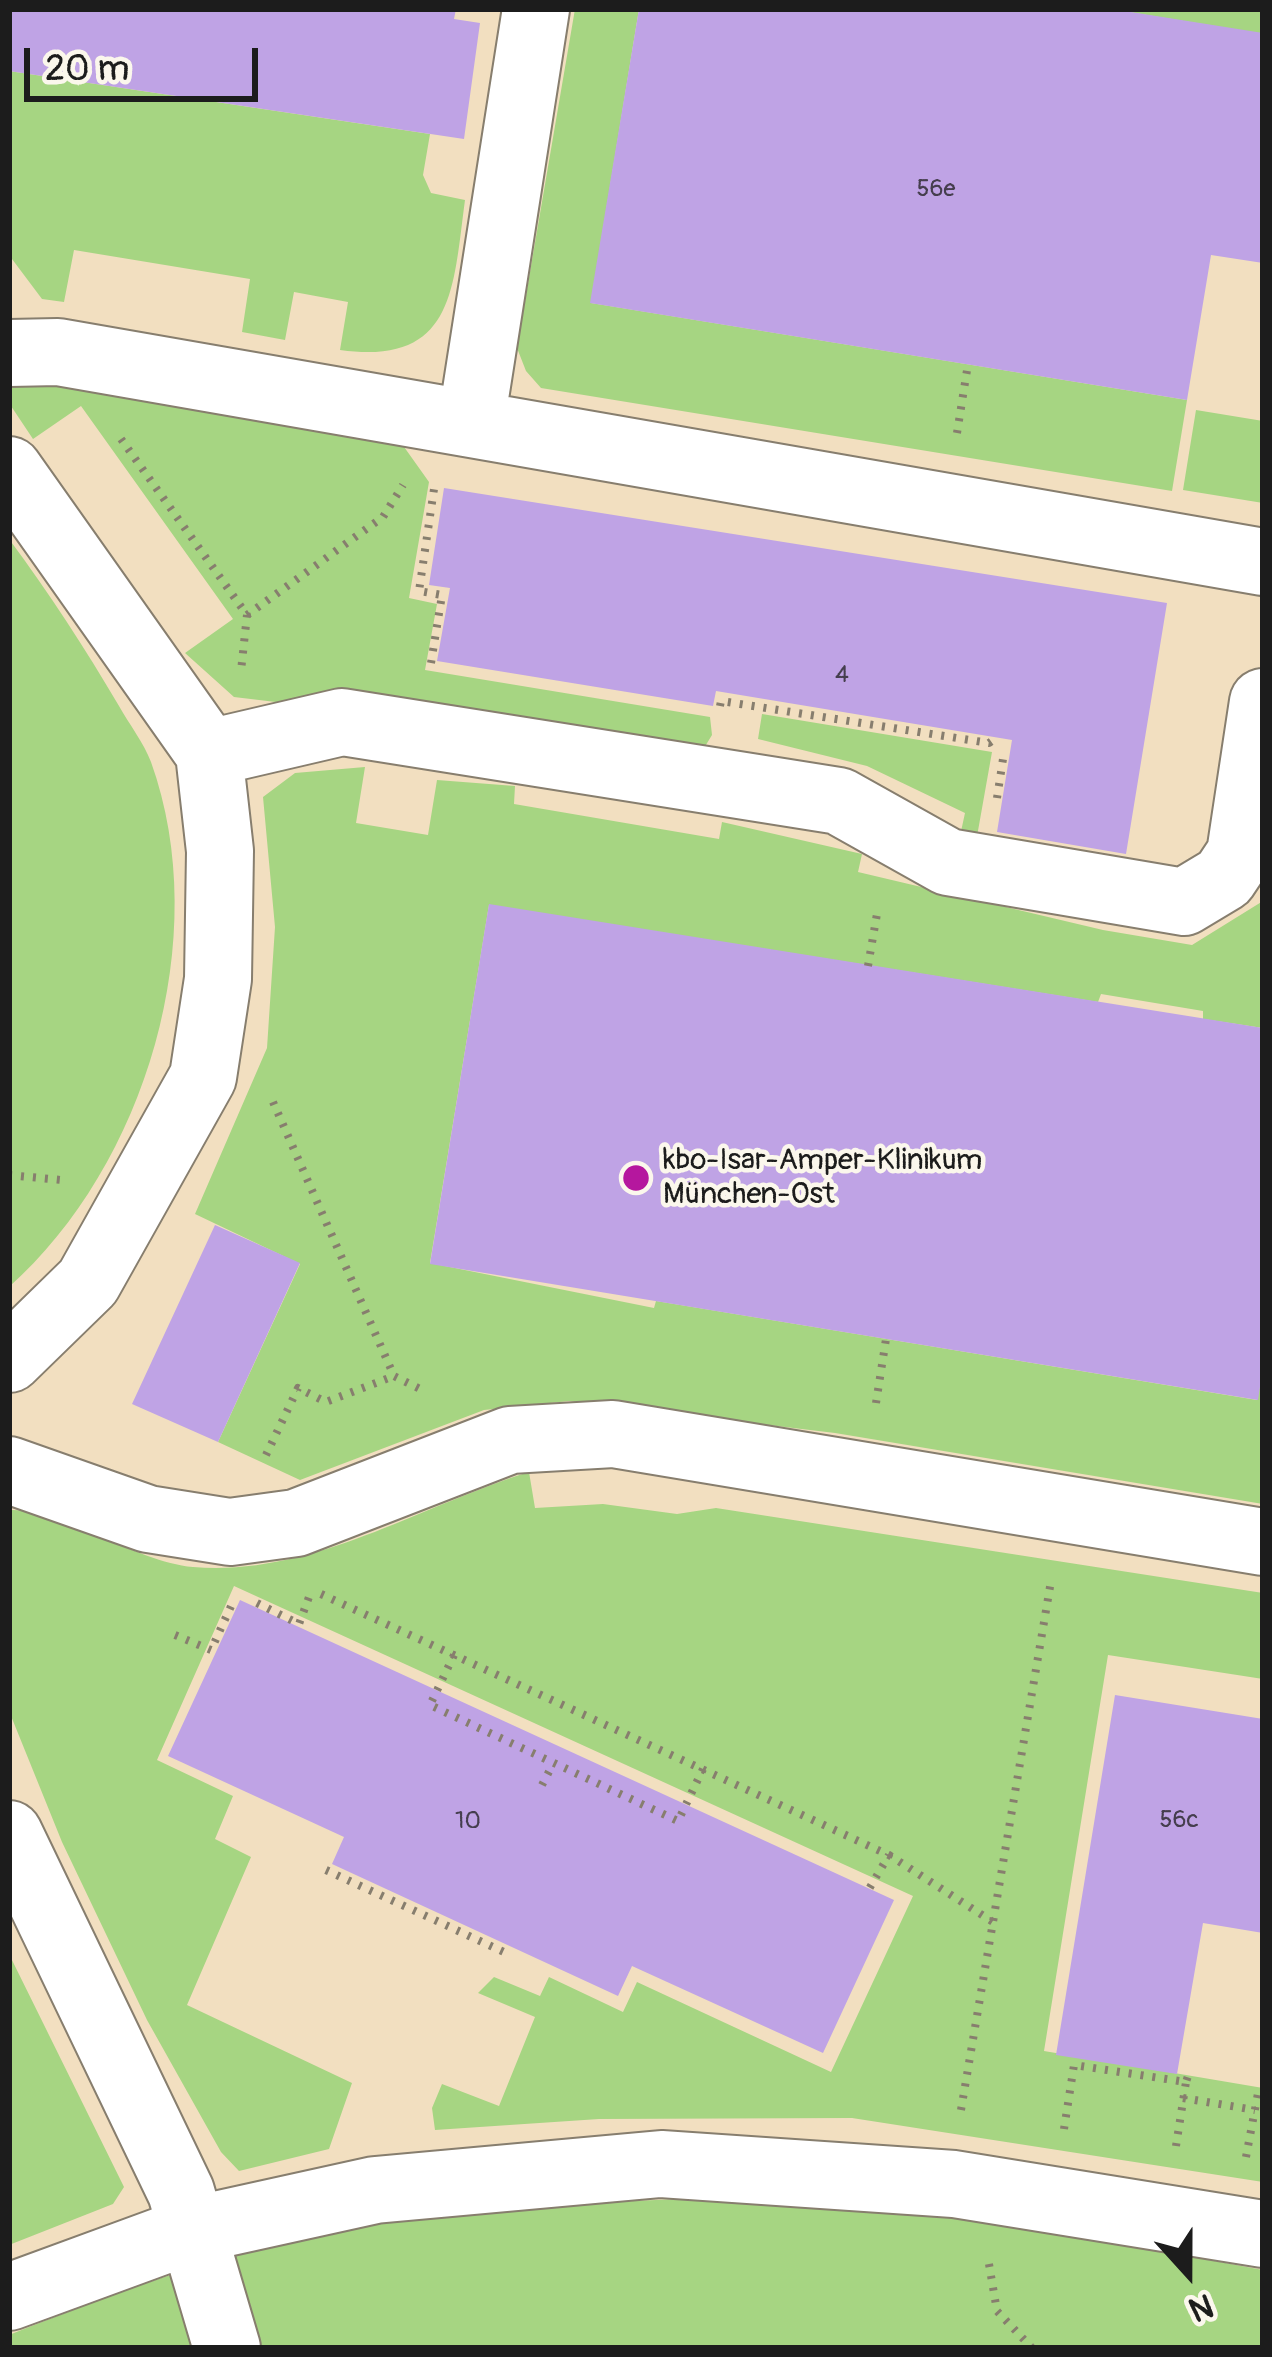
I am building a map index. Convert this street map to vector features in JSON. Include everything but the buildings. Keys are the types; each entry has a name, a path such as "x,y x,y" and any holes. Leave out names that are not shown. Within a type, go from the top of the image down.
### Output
{"lane":[{"path":"443,436 536,9"},
{"path":"9,352 58,352 443,436 1263,562"},
{"path":"9,470 209,753 220,851 218,936 203,1077 88,1282 9,1359"},
{"path":"209,753 342,722 839,800 948,862 1184,902 1224,878 1240,854 1263,702"},
{"path":"9,1470 148,1519 230,1532 296,1522 510,1441 614,1434 1263,1542"},
{"path":"9,1834 181,2192 188,2231 227,2348"},
{"path":"9,2297 188,2231 375,2190 661,2164 953,2184 1263,2234"}],"path":[{"path":"955,443 968,364"},
{"path":"248,615 383,517 413,469 443,436"},
{"path":"443,436 419,591 442,595 430,667 452,670"},
{"path":"718,712 721,701 989,743 996,738"},
{"path":"999,788 1003,759 1009,759"},
{"path":"868,966 880,901"},
{"path":"264,1082 394,1376 510,1441"},
{"path":"874,1420 886,1340"},
{"path":"230,1532 298,1388 326,1402 394,1376"},
{"path":"960,2117 1062,1508"},
{"path":"175,1635 211,1650 236,1594 299,1624 311,1589 889,1855 993,1922"},
{"path":"454,1655 430,1705 677,1821 703,1769"},
{"path":"542,1785 554,1764"},
{"path":"869,1889 889,1855"},
{"path":"326,1870 483,1938 504,1952"},
{"path":"1086,2134 1063,2131 1074,2065 1187,2079 1175,2149"},
{"path":"1223,2156 1246,2160 1258,2088"},
{"path":"1183,2098 1255,2110"},
{"path":"1153,2145 1188,2151"},
{"path":"991,2288 997,2311 1032,2348"}],"green space":[{"path":"575,9 639,9 591,303 1187,400 1172,491 541,388 526,371 517,348"},
{"path":"1110,9 1263,9 1263,34"},
{"path":"9,71 430,134 423,175 431,193 465,200 457,263 441,314 427,333 406,346 378,352 340,350 348,302 294,292 285,340 242,332 250,279 74,250 64,302 42,299 9,255"},
{"path":"23,378 402,444 429,482 409,598 437,604 425,670 710,717 712,735 701,753 234,697 185,653 233,619 81,406 33,439 9,403 10,386"},
{"path":"1196,410 1263,421 1263,503 1183,490"},
{"path":"9,539 80,642 148,755 169,830 175,901 170,973 155,1044 131,1113 98,1178 57,1237 9,1287"},
{"path":"762,714 992,752 976,842 960,836 965,813 867,766 758,739"},
{"path":"365,767 356,823 428,835 437,780 515,786 514,804 719,839 722,822 862,854 858,872 1103,930 1192,945 1263,901 1263,1028 1203,1019 1203,1011 1101,994 1098,1002 489,905 430,1263 654,1308 656,1301 1257,1400 1263,1368 1263,1504 835,1433 569,1401 484,1410 300,1480 218,1442 300,1264 195,1214 267,1048 275,927 263,797 295,773"},
{"path":"529,1472 535,1508 603,1504 677,1514 716,1508 1263,1593 1263,1679 1108,1655 1044,2051 1263,2088 1263,2182 852,2118 599,2119 435,2130 432,2108 442,2084 499,2106 535,2017 478,1993 494,1977 540,1996 549,1977 623,2012 637,1982 831,2072 913,1896 234,1586 157,1760 233,1796 215,1839 251,1857 187,2005 352,2083 329,2149 239,2171 221,2152 147,2020 62,1842 9,1711 9,1510 50,1517 170,1563 237,1567 322,1550"},
{"path":"9,1954 124,2187 113,2204 9,2245"},
{"path":"732,2197 947,2211 1263,2270 1263,2348 9,2348 9,2335 95,2302 224,2258 313,2236 498,2210"}],"place":[{"name":"kbo-Isar-Amper-Klinikum München-Ost","path":"636,1178"}]}
